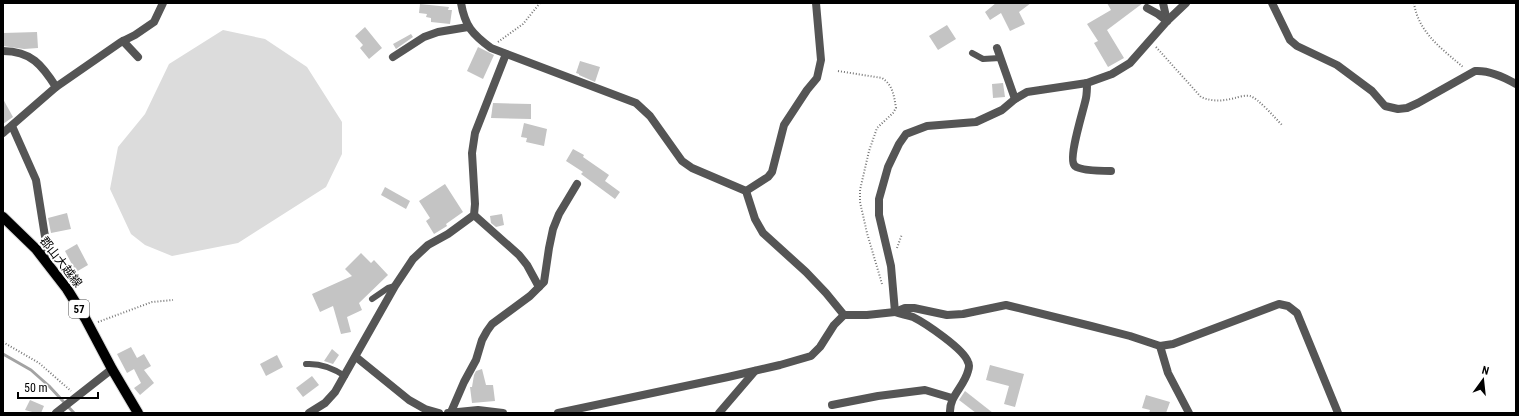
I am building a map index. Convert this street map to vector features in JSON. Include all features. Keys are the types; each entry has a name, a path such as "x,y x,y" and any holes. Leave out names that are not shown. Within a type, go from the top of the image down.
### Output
{"main road":[{"name":"郡山大越線","path":"3,217 44,258 67,288 138,413"}],"street":[{"path":"3,133 56,87 123,41 154,22 163,3"},
{"path":"461,3 468,27 477,38 491,48 636,103 650,116 682,161 692,168 746,191 755,219 763,233 806,272 844,315"},
{"path":"746,191 768,177 772,172 784,125 816,78 821,60 816,3"},
{"path":"1163,3 1167,21"},
{"path":"895,312 891,266 879,215 879,199 888,167 899,144 906,134 927,126 968,123 982,120 1002,110 1015,99 1027,92 1087,83 1112,74 1130,63 1149,40 1186,3"},
{"path":"1272,3 1290,40 1296,46 1337,65 1367,87 1385,106 1402,108 1418,103 1470,72 1480,70 1505,78 1516,84"},
{"path":"1147,8 1167,21"},
{"path":"393,57 424,37 438,32 468,27"},
{"path":"123,41 138,57"},
{"path":"997,48 1015,99"},
{"path":"3,51 15,51 34,60 46,71 56,87"},
{"path":"309,413 325,403 335,392 395,286 413,259 428,245 448,234 474,215 475,204 472,153 474,132 506,54"},
{"path":"1087,83 1086,97 1072,153 1073,163 1075,167 1080,169 1111,171"},
{"path":"12,126 36,180 47,249 44,258"},
{"path":"450,413 476,360 482,340 492,324 530,296 544,282 553,229 559,214 577,184"},
{"path":"474,215 519,255 527,264 539,287"},
{"path":"558,413 755,371 811,356 820,347 834,325 844,315 867,315 895,312 905,308 914,308 947,315 963,314 1006,306 1130,336 1160,346 1173,344 1279,304 1288,306 1297,313 1338,413"},
{"path":"895,312 913,317 958,348 968,360 969,365 965,380 952,398 950,413"},
{"path":"1160,346 1168,373 1189,413"},
{"path":"356,357 409,400 425,409 439,413"},
{"path":"56,413 112,369"},
{"path":"719,413 755,371"},
{"path":"832,405 878,396 925,390 952,398"},
{"path":"450,413 478,410 503,413"}],"lane":[{"path":"972,53 983,59 1000,58"},
{"path":"372,299 388,288 395,286"},
{"path":"306,364 321,364 334,369 345,376"}],"path":[{"path":"491,48 510,32 523,24 540,3"},
{"path":"1414,3 1420,23 1434,43 1470,72"},
{"path":"1149,40 1202,97 1208,100 1216,101 1250,96 1258,100 1282,125"},
{"path":"838,71 882,78 888,81 892,89 896,108 893,113 877,128 869,151 860,190 860,202 867,234 883,286"},
{"path":"89,325 152,302 173,300"},
{"path":"3,342 39,362 63,383 75,399"}],"shaded area":[{"path":"223,30 265,39 307,67 342,122 342,154 326,187 238,243 172,256 145,245 131,234 110,189 118,147 145,114 169,64"}],"building":[{"path":"996,3 1031,3 1019,12 1025,24 1010,31 1001,13 990,20 985,12"},
{"path":"1107,3 1143,3 1107,30 1124,58 1108,67 1094,43 1098,41 1087,24 1111,10"},
{"path":"420,4 449,7 448,10 452,10 450,24 431,22 431,18 426,17 427,14 419,13"},
{"path":"947,25 956,39 938,50 929,36"},
{"path":"365,27 382,48 369,59 360,48 363,45 355,36"},
{"path":"37,32 38,48 24,49 3,46 3,33"},
{"path":"411,34 413,37 396,49 393,44"},
{"path":"478,47 494,55 483,79 467,71"},
{"path":"580,61 600,67 595,82 576,73"},
{"path":"1003,83 1005,97 993,98 992,84"},
{"path":"3,99 13,117 3,124"},
{"path":"493,103 531,104 531,119 491,118"},
{"path":"524,123 547,129 544,146 526,142 527,138 521,137"},
{"path":"573,149 584,155 583,157 609,175 605,181 620,192 615,199 581,174 583,172 566,161"},
{"path":"445,184 463,212 446,224 447,226 434,234 426,221 430,218 419,201"},
{"path":"385,187 410,201 406,209 381,195"},
{"path":"67,213 71,229 51,233 48,218"},
{"path":"502,214 504,225 496,227 491,223 490,216"},
{"path":"77,244 88,265 76,272 65,251"},
{"path":"361,253 371,263 374,260 388,275 359,303 362,310 347,317 351,332 341,334 333,306 320,312 312,294 352,276 345,269"},
{"path":"131,347 137,358 144,354 151,366 144,370 154,383 140,395 134,388 141,383 134,369 127,373 117,354"},
{"path":"332,349 339,355 333,364 324,361"},
{"path":"277,355 283,367 266,376 260,364"},
{"path":"990,365 1024,374 1015,407 1004,404 1009,386 986,380"},
{"path":"482,369 486,385 493,385 495,401 472,403 470,387 472,387 476,371"},
{"path":"312,376 319,385 303,397 296,388"},
{"path":"965,391 993,413 976,413 959,400"},
{"path":"1146,395 1170,402 1166,413 1149,413 1150,410 1142,408"},
{"path":"30,400 44,406 41,413 25,410"}],"waterway":[{"path":"3,354 31,370 49,386 74,413"}]}
